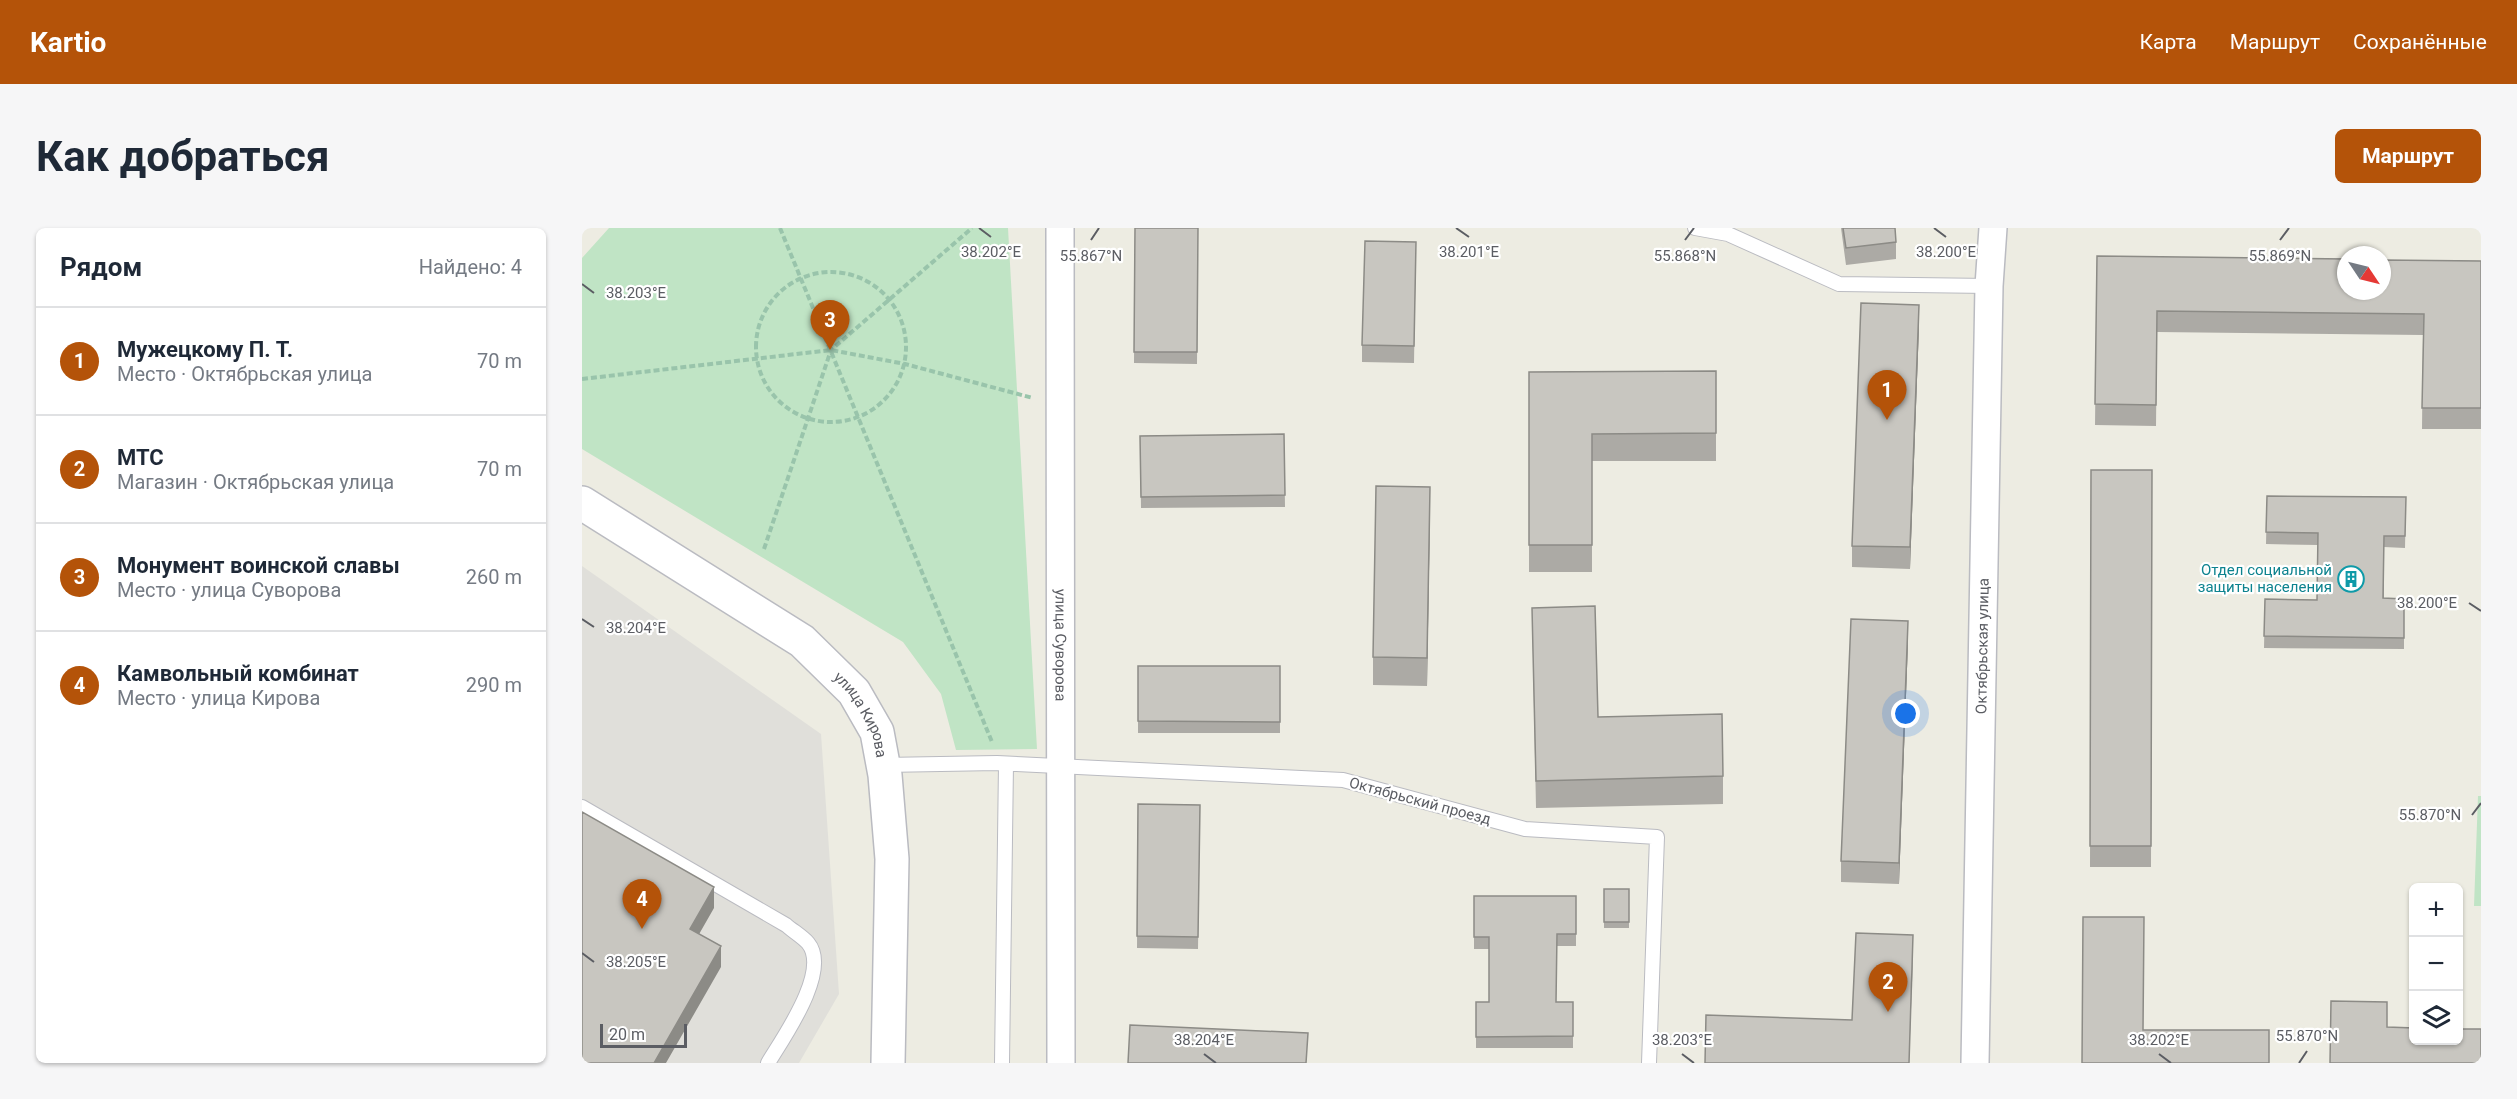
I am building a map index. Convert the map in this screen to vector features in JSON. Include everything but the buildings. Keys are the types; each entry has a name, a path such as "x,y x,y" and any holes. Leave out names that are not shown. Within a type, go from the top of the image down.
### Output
{"street":[{"name":"улица Суворова","path":"1060,228 1063,768 1061,1063"},
{"name":"Октябрьская улица","path":"1975,1063 1989,286 1993,228"},
{"name":"улица Кирова","path":"582,503 802,641 854,692 877,732 884,765 892,859 888,1063"}],"lane":[{"path":"1695,228 1728,234 1839,284 1989,286"},
{"path":"1002,764 1002,1063"},
{"name":"Октябрьский проезд","path":"884,765 1002,764 1343,780 1525,830 1657,837 1649,1063"},
{"path":"582,807 786,926 810,945 816,968 804,1001 768,1063"}],"path":[{"path":"780,228 1002,764"},
{"path":"764,549 831,350 972,228"},
{"path":"825,271 849,273 872,283 890,299 902,319 905,330 907,341 905,364 896,387 880,405 859,418 837,423 793,413 776,399 763,381 756,359 756,339 760,320 770,302 784,288 801,277 825,271"},
{"path":"582,379 831,350 905,364 1061,405"}],"shaded area":[{"path":"582,566 821,734 839,994 799,1063 582,1063"}],"green space":[{"path":"609,228 1008,228 1037,749 956,750 941,694 903,642 582,449 582,258"},
{"path":"2478,796 2481,796 2481,906 2474,906"}],"place":[{"name":"Монумент воинской славы","path":"830,350"},
{"name":"Мужецкому П. Т.","path":"1887,420"},
{"name":"Отдел социальной защиты населения","path":"2351,579"},
{"name":"Камвольный комбинат","path":"642,929"},
{"name":"МТС","path":"1888,1012"}]}
